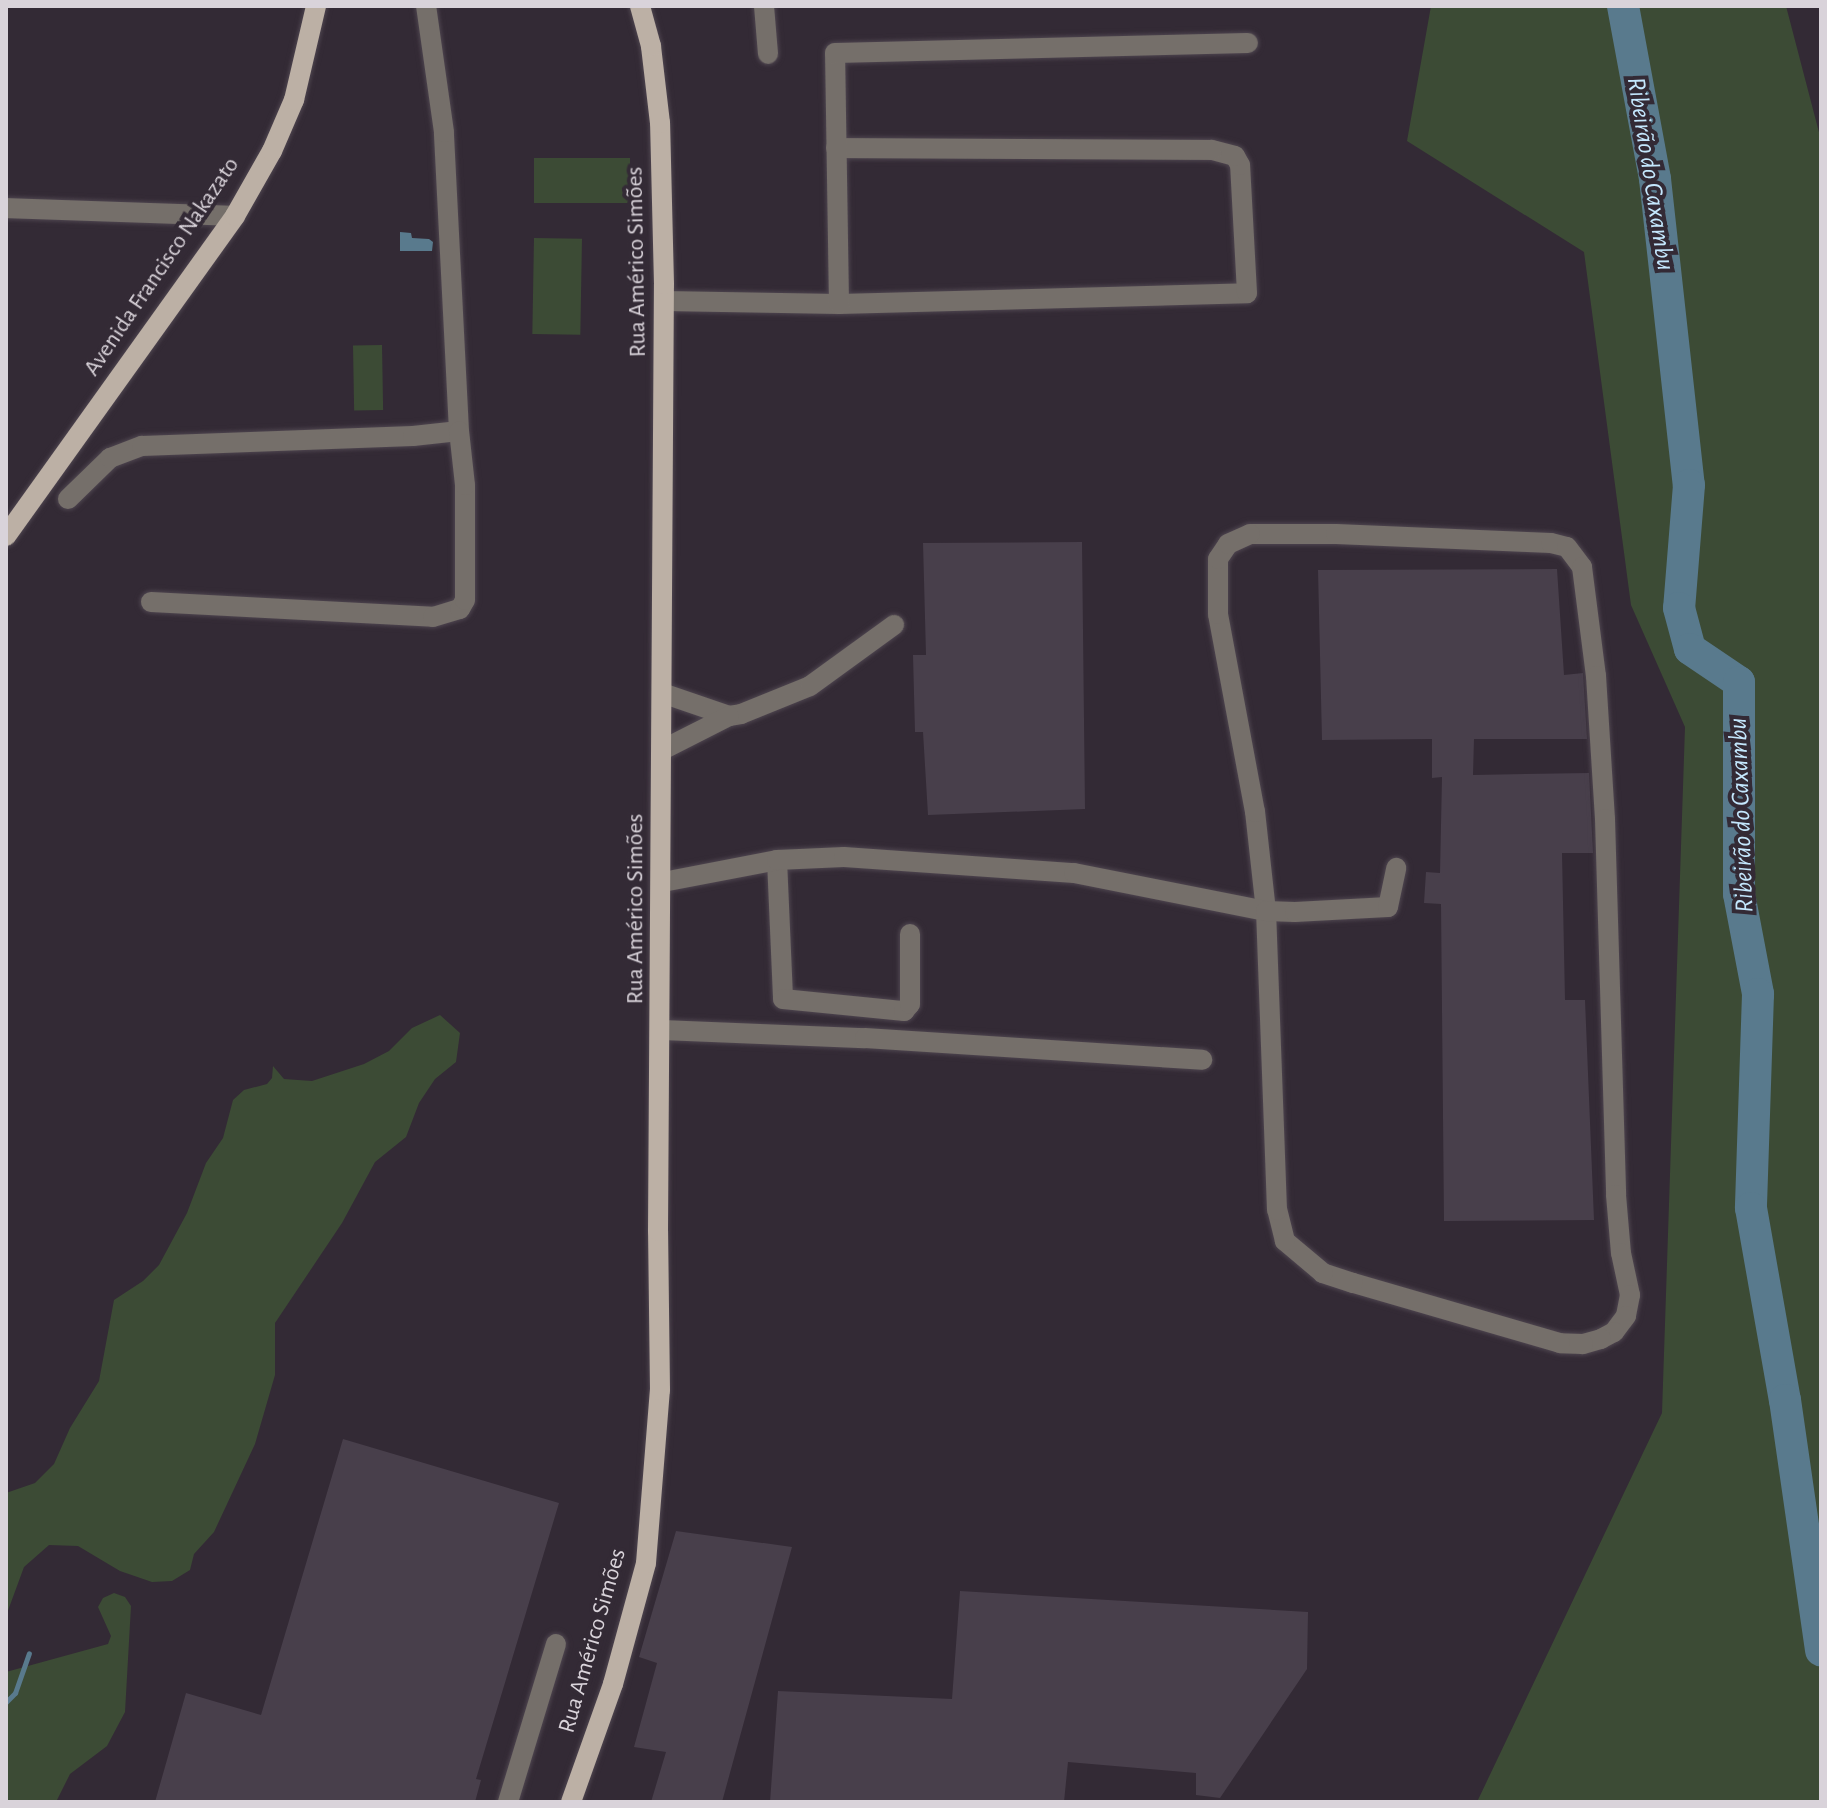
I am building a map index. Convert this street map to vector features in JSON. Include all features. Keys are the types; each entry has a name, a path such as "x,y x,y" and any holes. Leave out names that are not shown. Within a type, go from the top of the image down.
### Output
{"main road":[{"name":"Avenida Francisco Nakazato","path":"6,536 235,216 272,151 294,100 316,6"},
{"name":"Rua Américo Simões","path":"571,1802 613,1684 646,1563 660,1390 658,1231 663,882 664,301 660,123 651,46 640,6"}],"street":[{"path":"151,602 433,617 460,609 465,600 465,485 459,431 444,132 426,6"},
{"path":"764,6 768,54"},
{"path":"839,304 835,53 1248,43"},
{"path":"664,301 839,304 1096,300 1247,293 1240,165 1235,156 1212,150 836,148"},
{"path":"6,208 235,216"},
{"path":"68,499 110,458 142,446 413,436 459,431"},
{"path":"1250,534 1336,534 1551,543 1567,547 1582,567 1596,676 1605,819 1616,1195 1621,1253 1630,1295 1626,1316 1614,1332 1583,1344 1560,1343 1525,1334 1323,1273 1285,1241 1277,1210 1266,911 1255,812 1218,614 1218,559 1228,544 1250,534"},
{"path":"662,750 729,716 783,699 810,686 894,625"},
{"path":"662,693 729,716"},
{"path":"663,882 777,860 844,857 1060,872 1266,911 1388,907 1396,868"},
{"path":"777,860 783,999 904,1011 910,1004 910,934"},
{"path":"662,1030 865,1038 1202,1060"},
{"path":"508,1802 556,1644"}],"green space":[{"path":"1431,6 1786,6 1821,140 1821,1802 1477,1802 1662,1413 1685,727 1631,605 1584,252 1407,141"},
{"path":"534,158 630,158 630,203 534,203"},
{"path":"534,238 582,239 580,335 532,334"},
{"path":"382,345 383,410 354,410 353,346"},
{"path":"440,1015 460,1033 456,1062 435,1079 419,1103 406,1137 375,1162 342,1223 275,1323 275,1375 255,1444 214,1532 194,1554 190,1570 172,1581 152,1582 120,1571 78,1546 49,1545 24,1567 6,1616 6,1493 35,1483 54,1464 70,1428 99,1381 114,1300 143,1281 159,1265 187,1213 206,1163 223,1138 233,1100 244,1090 267,1084 272,1078 273,1066 284,1079 312,1081 364,1064 389,1051 412,1028"},
{"path":"114,1593 125,1597 131,1606 125,1712 107,1746 70,1774 56,1802 6,1802 6,1672 108,1644 111,1636 98,1607 103,1598"}],"water":[{"path":"400,232 411,233 412,238 429,239 433,242 432,251 400,251"}],"building":[{"path":"1082,542 1085,809 928,815 923,732 915,732 913,655 926,655 923,543"},
{"path":"1557,569 1564,675 1583,673 1587,739 1474,739 1473,775 1589,773 1593,853 1562,853 1565,1000 1585,1000 1594,1220 1444,1221 1441,904 1424,903 1426,872 1440,873 1442,777 1432,778 1432,739 1322,740 1318,570"},
{"path":"343,1439 559,1503 476,1779 481,1780 475,1802 155,1802 186,1693 261,1715"},
{"path":"676,1531 792,1547 722,1802 651,1802 666,1752 634,1747 657,1663 639,1657"},
{"path":"960,1591 1308,1612 1307,1669 1220,1798 1196,1795 1196,1773 1068,1762 1064,1802 770,1802 778,1691 952,1699"}],"waterway":[{"name":"Ribeirão do Caxambu","path":"1623,6 1655,179 1689,485 1679,608 1690,649 1739,682 1739,894 1758,994 1751,1208 1785,1400 1821,1650"},
{"path":"6,1702 15,1693 29,1653"}]}
